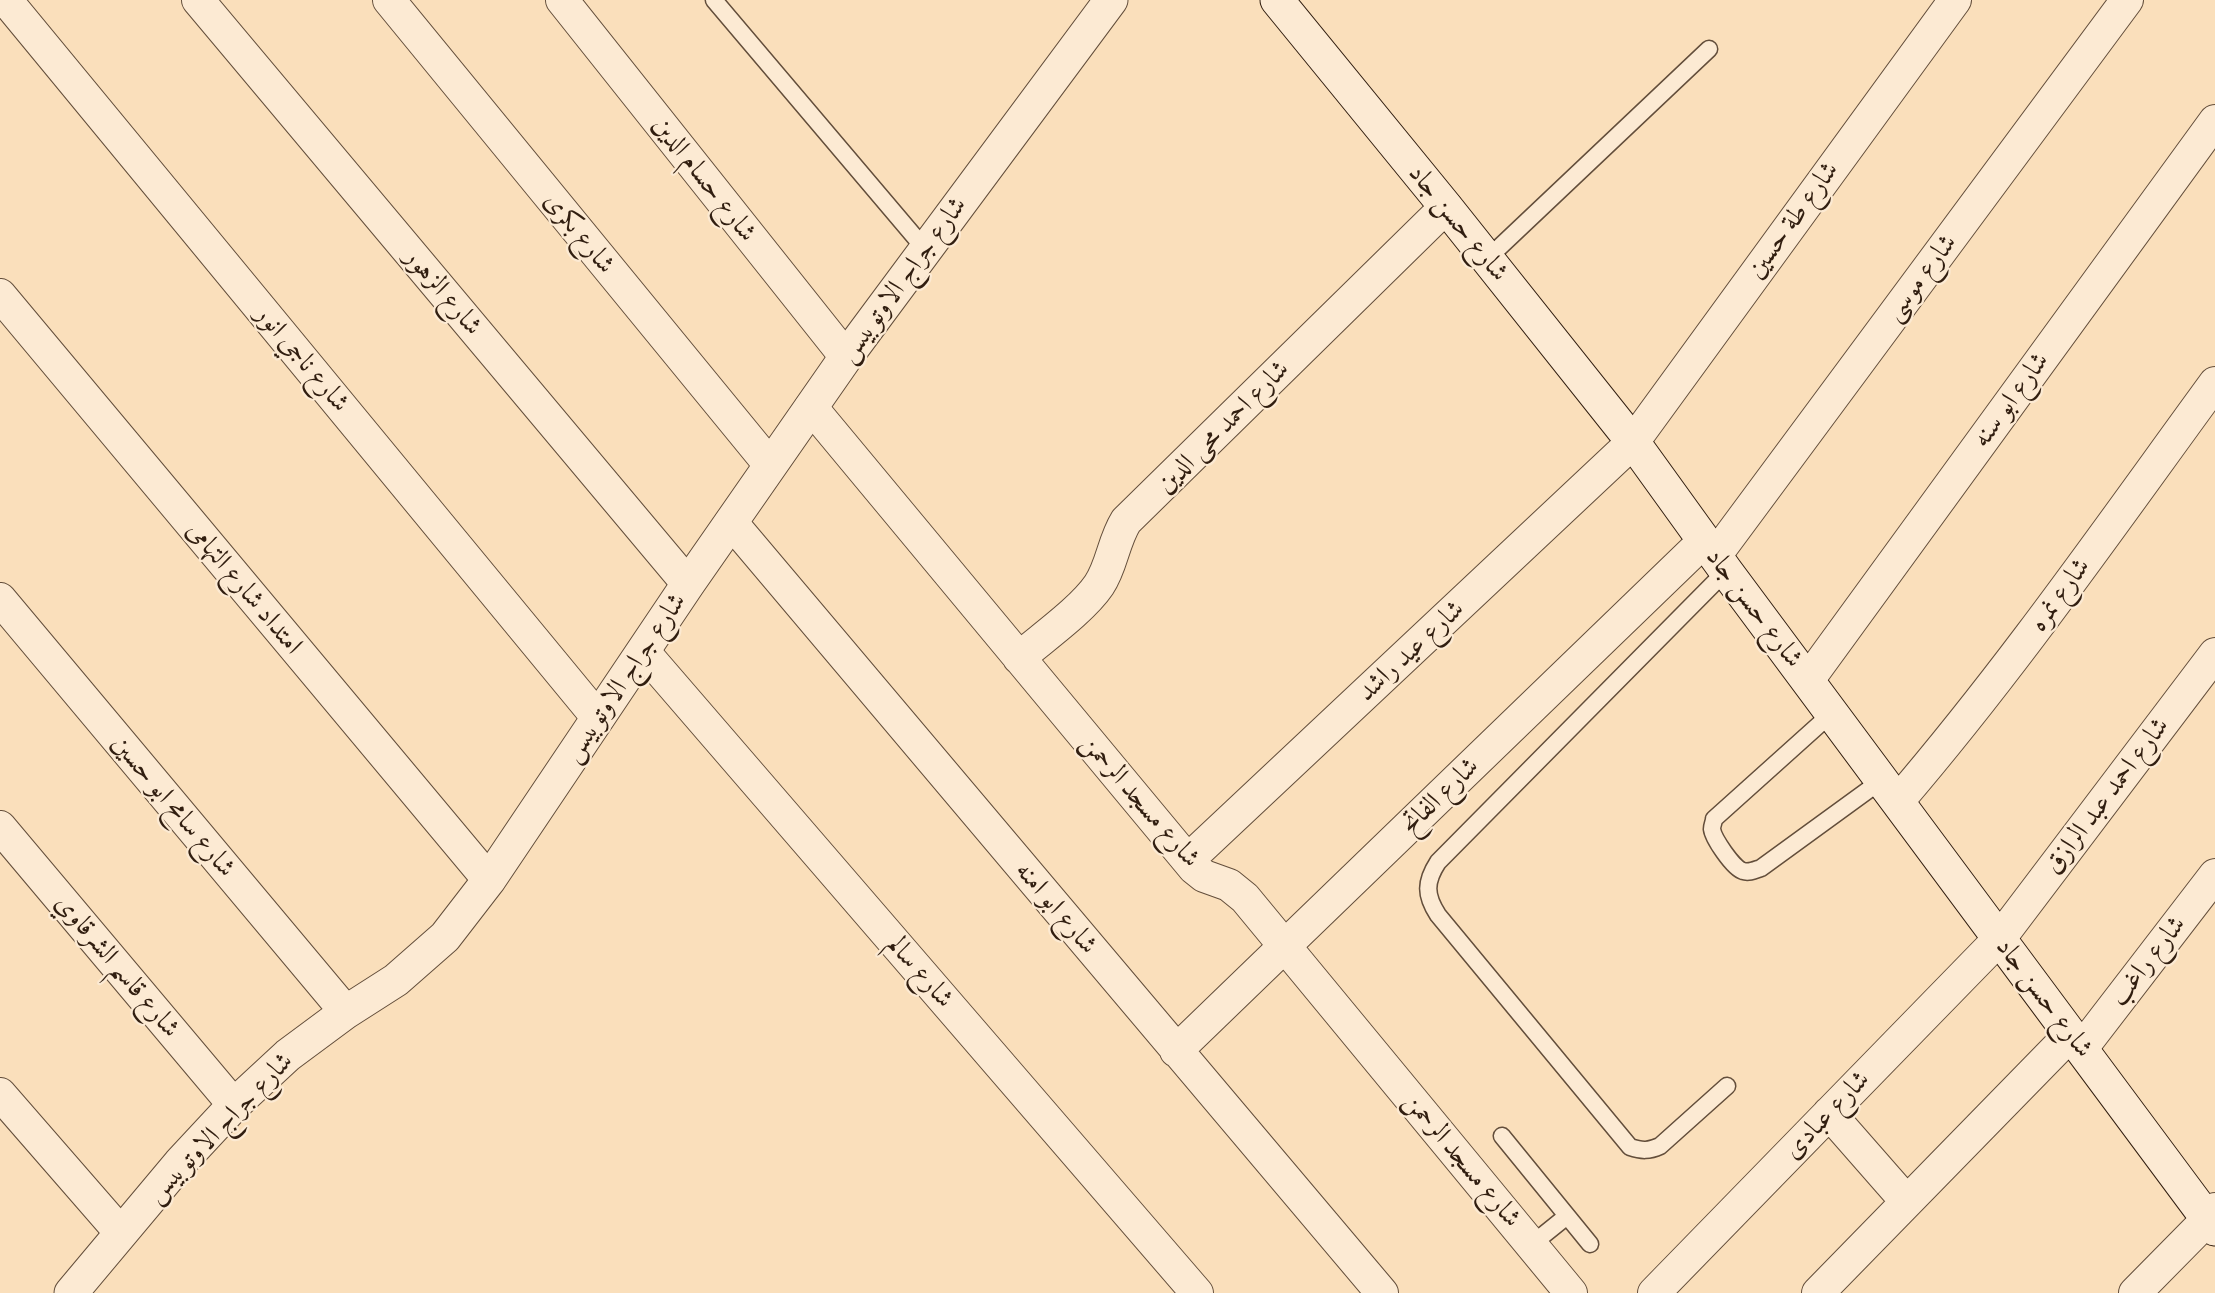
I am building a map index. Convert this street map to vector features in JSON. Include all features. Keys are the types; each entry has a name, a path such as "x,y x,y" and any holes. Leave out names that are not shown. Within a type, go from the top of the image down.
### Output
{"street":[{"name":"شارع ناجي انور","path":"6,0 598,718"},
{"name":"شارع الزهور","path":"198,0 688,584"},
{"name":"شارع بكرى","path":"389,0 770,465"},
{"name":"شارع حسام الدين","path":"562,0 846,357"},
{"name":"شارع جراج الاوتوبيس","path":"71,1293 180,1163 234,1106 288,1055 346,1012 396,980 445,937 489,880 688,584 846,357 1112,0"},
{"name":"شارع حسن جاد","path":"1277,0 1633,442 1890,791 2213,1219"},
{"name":"شارع طة حسين","path":"1633,442 1955,0"},
{"name":"شارع موسى","path":"1715,556 2127,0"},
{"name":"شارع ابو سنه","path":"1808,680 2215,121"},
{"name":"شارع احمد محى الدين","path":"1019,658 1089,598 1100,584 1108,568 1117,535 1126,521 1446,207"},
{"name":"امتداد شارع التهامى","path":"0,295 489,880"},
{"name":"شارع نمره","path":"1890,791 1942,749 2023,645 2215,383"},
{"name":"شارع مسجد الرحمن","path":"811,407 1188,861 1204,876 1217,879 1237,891 1572,1293"},
{"name":"شارع عيد راشد","path":"1188,861 1633,442"},
{"name":"شارع ابو امنه","path":"731,522 1382,1293"},
{"name":"شارع الفاتح","path":"1176,1051 1285,946 1715,556"},
{"name":"شارع سامح ابو حسين","path":"0,599 346,1012"},
{"name":"شارع سالم","path":"643,651 1197,1293"},
{"name":"شارع احمد عبد الرازق","path":"2000,938 2215,654"},
{"name":"شارع قاسم الشرقاوي","path":"0,827 234,1106"},
{"name":"شارع راغب","path":"1818,1293 1907,1202 2077,1041 2215,875"},
{"name":"شارع عبادى","path":"1654,1293 2000,938"},
{"path":"0,1094 121,1233"},
{"path":"1829,1113 1907,1202"},
{"path":"2135,1293 2213,1219"}],"lane":[{"path":"714,0 925,249"},
{"path":"1487,259 1709,50"},
{"path":"1715,556 1438,862 1430,874 1428,888 1430,903 1438,915 1630,1147 1650,1150 1660,1146 1727,1086"},
{"path":"1832,713 1714,819 1712,829 1715,838 1733,865 1742,871 1761,868 1890,791"},
{"path":"1502,1136 1590,1244"},
{"path":"1532,1245 1567,1216"}]}
